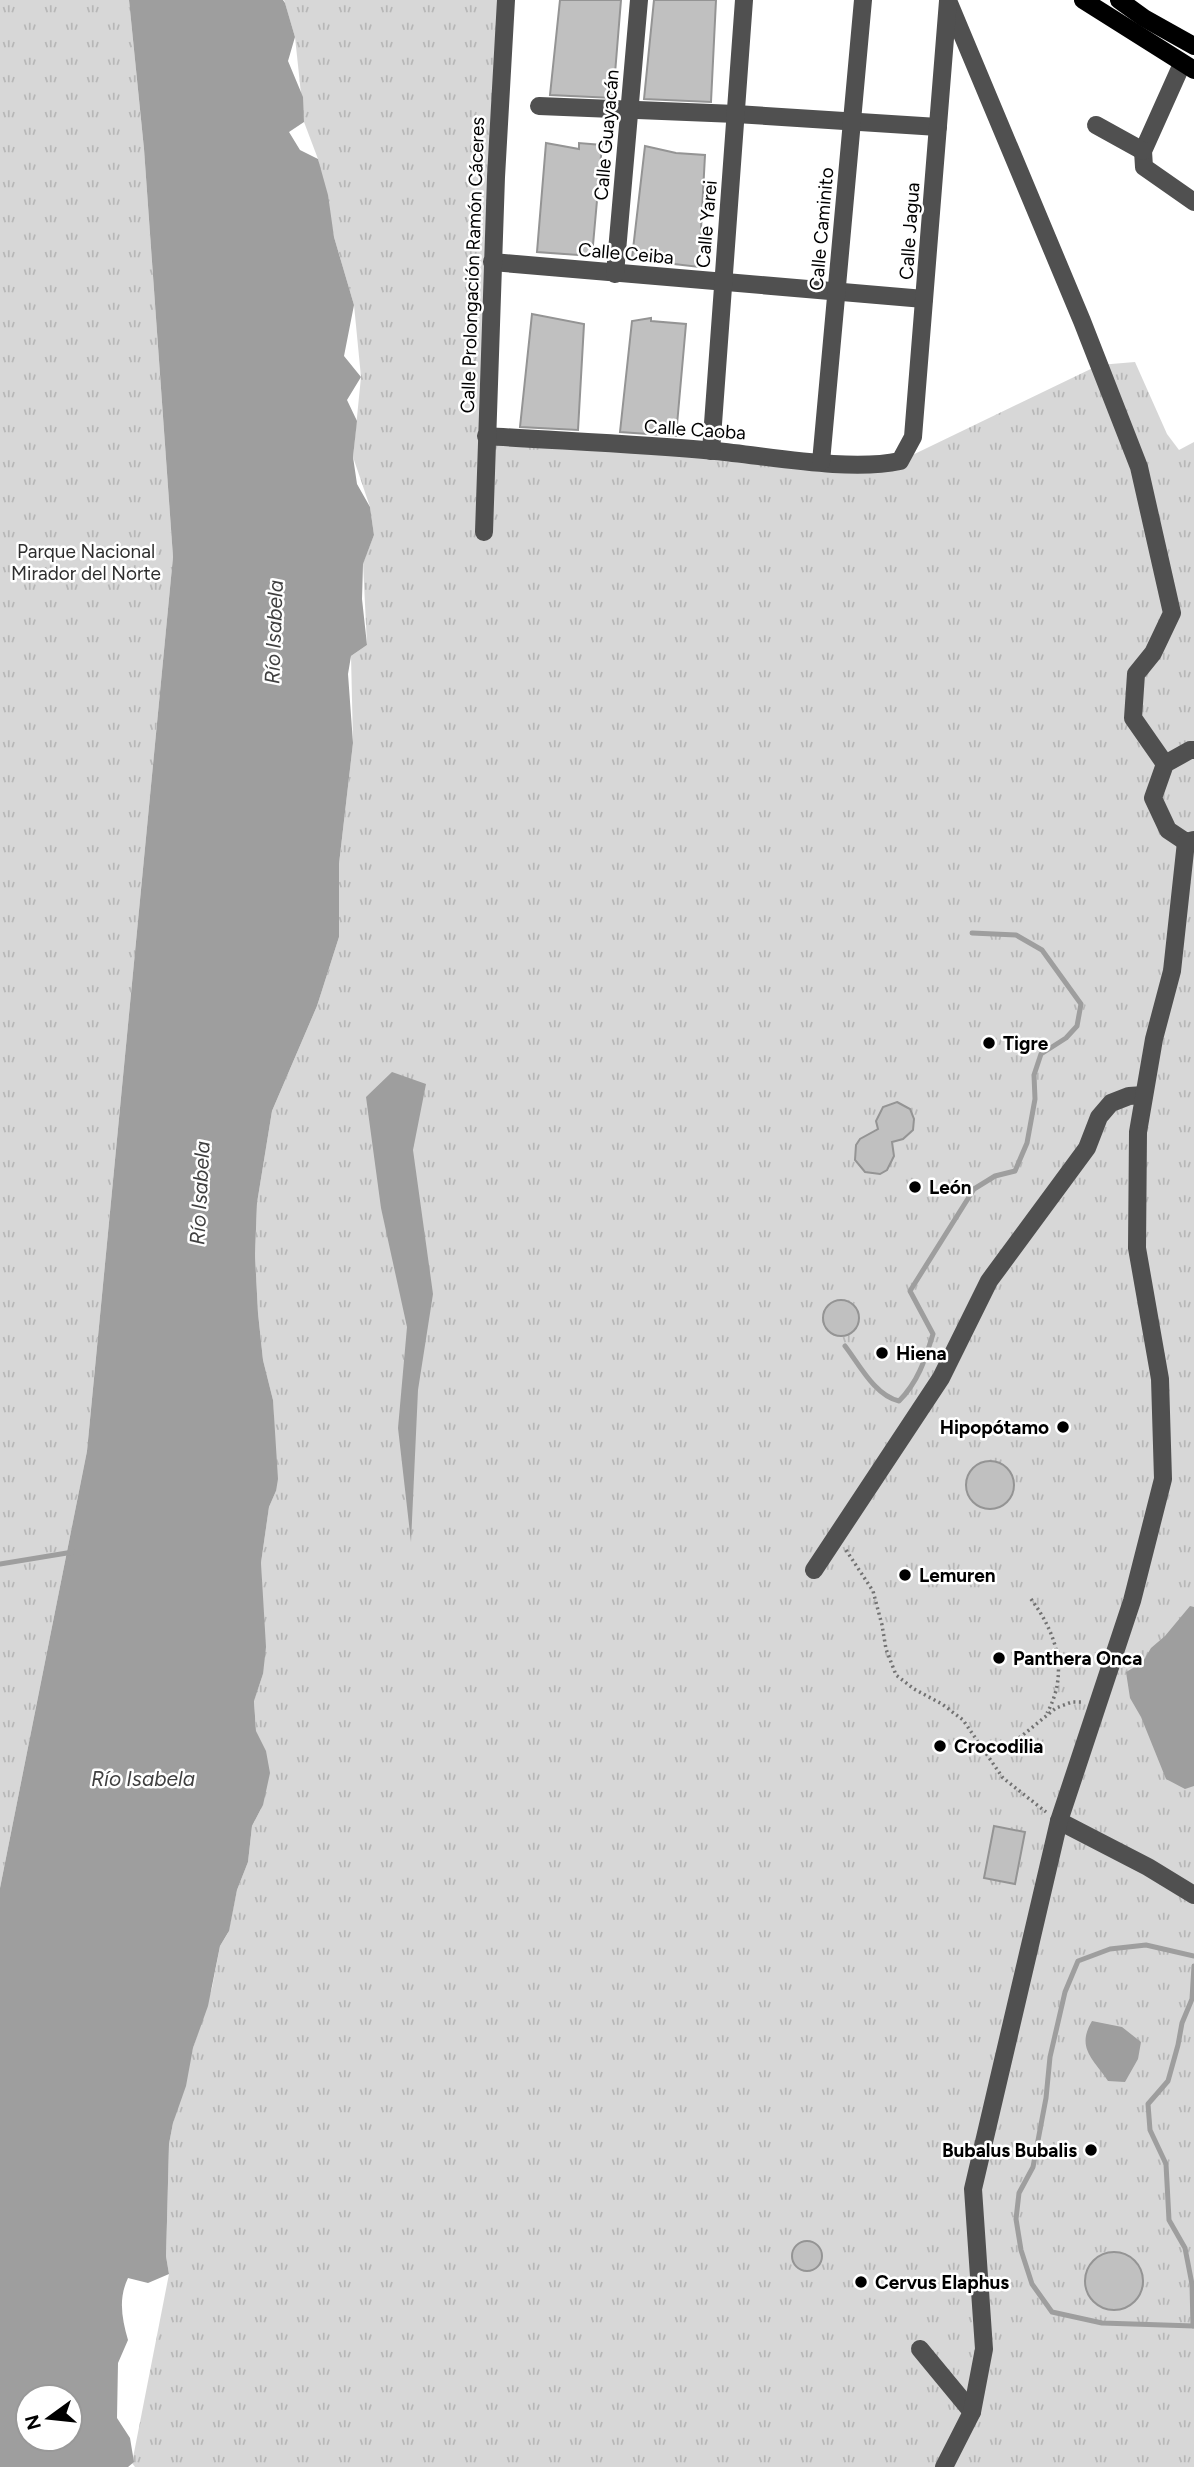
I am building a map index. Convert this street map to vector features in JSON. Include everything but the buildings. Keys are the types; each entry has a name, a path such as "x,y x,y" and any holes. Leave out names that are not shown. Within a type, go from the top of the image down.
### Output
{"main road":[{"path":"1083,0 1188,67"},
{"path":"1119,0 1144,18 1194,46"}],"street":[{"name":"Calle Prolongación Ramón Cáceres","path":"484,532 492,262 506,0"},
{"name":"Calle Guayacán","path":"615,274 639,0"},
{"name":"Calle Yarei","path":"711,451 744,0"},
{"name":"Calle Caminito","path":"821,462 863,0"},
{"path":"948,0 1082,321 1139,467 1172,614 1153,653 1136,674 1133,718 1165,764"},
{"name":"Calle Jagua","path":"900,461 913,437 948,0"},
{"path":"1188,67 1143,151 1144,167 1194,202"},
{"path":"539,106 630,108 938,127"},
{"path":"1096,125 1143,151"},
{"name":"Calle Ceiba","path":"492,262 924,299"},
{"name":"Calle Caoba","path":"486,436 711,451 821,462 881,465 900,461"},
{"path":"944,2467 972,2412 984,2349 973,2189 1059,1821 1132,1601 1163,1479 1160,1379 1137,1248 1138,1132 1154,1039 1172,971 1190,841 1168,830 1153,798 1165,764 1194,750"},
{"path":"814,1570 941,1378 989,1281 1087,1148 1099,1117 1111,1103 1129,1096 1144,1095"},
{"path":"1059,1821 1148,1867 1194,1895"},
{"path":"920,2349 972,2412"}],"path":[{"path":"834,1538 843,1546 873,1591 886,1649 896,1675 963,1720 1003,1778 1059,1821"},
{"path":"1031,1599 1052,1630 1058,1655 1056,1697 1046,1714"},
{"path":"984,1750 1008,1747 1056,1708 1072,1702 1098,1701"}],"green space":[{"name":"Parque Nacional Mirador del Norte","path":"0,0 129,0 144,149 173,557 87,1451 0,1888"},
{"path":"284,0 507,0 486,436 900,461 1099,365 1135,362 1167,434 1179,450 1194,442 1194,2467 135,2467 132,2463 169,2274 166,2256 169,2144 173,2123 212,1988 220,1946 228,1933 237,1890 248,1862 252,1826 261,1809 254,1700 263,1674 261,1563 269,1507 276,1491 273,1400 263,1360 258,1313 255,1255 257,1203 272,1111 317,1006 339,937 339,864 353,743 351,656 367,645 363,563 374,535 370,507 353,457 361,377 354,305 334,237 318,159 304,122 295,37"}],"water":[{"name":"Río Isabela","path":"129,0 283,0 295,37 288,61 303,97 304,122 289,132 300,150 318,159 328,195 334,237 354,305 344,356 361,377 347,400 357,421 353,457 357,484 370,507 374,535 363,564 362,599 367,645 351,656 348,674 353,743 339,864 339,937 317,1006 272,1111 257,1203 255,1255 258,1313 263,1360 273,1400 278,1479 269,1507 261,1563 266,1647 263,1674 254,1701 256,1731 266,1751 270,1773 263,1805 252,1826 248,1862 237,1890 229,1931 220,1946 208,2006 193,2048 186,2086 173,2123 169,2144 166,2256 169,2274 148,2283 128,2278 123,2294 123,2317 128,2340 118,2363 117,2418 130,2438 134,2462 128,2467 0,2467 0,1888 87,1451 173,557 144,149"},
{"path":"392,1072 426,1084 413,1150 433,1294 418,1390 411,1542 398,1428 407,1327 381,1208 366,1097"},
{"path":"1190,1606 1194,1607 1194,1786 1185,1789 1166,1779 1141,1717 1130,1698 1126,1672 1142,1663 1151,1648"},
{"path":"1092,2021 1122,2027 1141,2042 1138,2059 1125,2082 1108,2081 1088,2053 1087,2030"}],"waterway":[{"path":"845,1346 875,1386 882,1393 899,1401 916,1378 933,1334 910,1291 974,1189 995,1176 1015,1171 1027,1143 1035,1099 1034,1075 1041,1054 1066,1038 1077,1026 1081,1004 1042,950 1016,935 972,933"},
{"path":"0,1564 73,1552"},
{"path":"1194,1956 1146,1945 1110,1949 1078,1961 1065,1992 1050,2057 1046,2098 1033,2167 1019,2193 1016,2219 1021,2250 1032,2284 1052,2312 1102,2323 1194,2326"},
{"path":"1193,2326 1192,2284 1185,2248 1169,2220 1166,2164 1150,2130 1148,2104 1168,2081 1182,2023 1192,1999 1194,1966"}],"place":[{"name":"Tigre","path":"989,1043"},
{"name":"León","path":"915,1187"},
{"name":"Hiena","path":"882,1353"},
{"name":"Hipopótamo","path":"1063,1427"},
{"name":"Lemuren","path":"905,1575"},
{"name":"Panthera Onca","path":"999,1658"},
{"name":"Crocodilia","path":"940,1746"},
{"name":"Bubalus Bubalis","path":"1091,2150"},
{"name":"Cervus Elaphus","path":"861,2282"}]}
